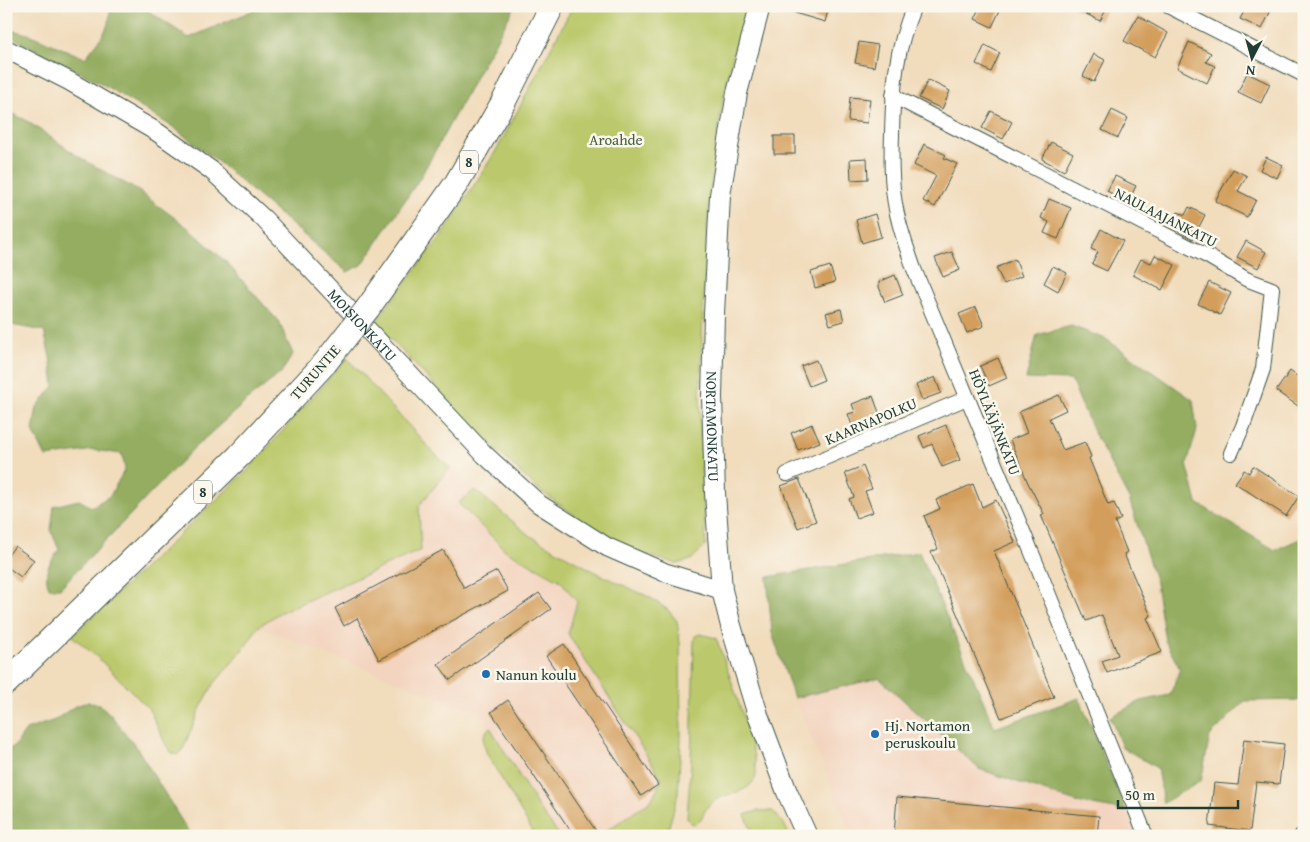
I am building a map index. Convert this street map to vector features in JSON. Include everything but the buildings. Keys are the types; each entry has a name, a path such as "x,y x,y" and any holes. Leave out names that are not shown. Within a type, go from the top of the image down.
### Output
{"highway":[{"name":"TURUNTIE","path":"6,683 239,456 325,363 368,308 456,184 504,101 552,6"}],"main road":[{"name":"NORTAMONKATU","path":"760,6 737,93 720,195 714,314 713,447 715,493 722,590 731,626 758,715 787,792 807,836"}],"street":[{"name":"HÖYLÄÄJÄNKATU","path":"914,6 900,46 893,96 891,167 898,222 914,269 1039,570 1146,836"},
{"path":"1168,6 1304,75"},
{"name":"MOISIONKATU","path":"6,49 69,81 157,132 211,170 264,219 485,455 539,504 607,547 664,572 722,590"},
{"name":"NAULAAJANKATU","path":"893,96 1208,257 1246,279 1272,289 1263,369 1243,426 1231,453"},
{"name":"KAARNAPOLKU","path":"787,474 967,398"},
{"path":"1300,836 1304,834"}],"shaded area":[{"name":"Nanun koulu","path":"450,468 475,490 459,503 505,550 561,581 577,602 568,634 662,780 651,801 598,836 560,836 540,810 481,714 258,627 279,613 421,550 419,506"},
{"name":"Hj. Nortamon peruskoulu","path":"879,678 979,769 1076,802 1126,811 1137,836 852,836 794,698"}],"green space":[{"path":"110,6 141,6 189,38 263,6 515,6 420,178 362,265 347,272 222,165 173,127 99,82 6,34 6,29 28,34 85,58 106,28 109,21"},
{"name":"Aroahde","path":"573,6 747,6 736,43 720,119 714,158 704,274 700,416 706,545 691,560 677,564 643,554 594,529 535,487 485,439 375,322 445,231 499,146"},
{"path":"6,111 24,119 84,160 137,190 191,230 226,262 279,322 293,354 281,373 194,448 60,588 49,588 47,582 48,568 59,550 51,530 54,506 79,500 91,507 110,496 125,469 122,454 93,450 46,457 33,431 37,407 54,386 44,331 6,324"},
{"path":"1071,326 1106,339 1193,400 1197,429 1187,464 1197,503 1275,550 1304,537 1304,700 1245,701 1210,736 1201,781 1163,803 1157,768 1122,747 1110,717 1141,701 1170,695 1180,669 1165,641 1156,583 1129,499 1094,433 1071,380 1026,379 1037,335"},
{"path":"347,358 450,468 419,506 421,550 279,613 258,627 245,647 213,685 199,711 183,749 177,755 172,753 166,745 149,709 97,657 72,636 249,469"},
{"path":"475,490 529,535 599,574 651,598 668,610 677,621 680,643 681,740 678,794 668,830 662,836 598,836 651,801 662,779 568,634 577,602 561,581 505,550 458,503"},
{"path":"919,552 995,728 1079,698 1126,811 1076,802 979,769 879,678 794,698 772,633 767,577"},
{"path":"700,634 716,638 749,735 756,770 755,779 751,784 740,791 714,801 696,824 690,823 687,817 691,762 694,642 695,636"},
{"path":"88,702 99,704 110,714 137,748 191,836 6,836 6,751 15,746 26,730 55,720 75,706"},
{"path":"490,727 540,810 560,836 535,836 487,754 484,740 485,733"},
{"path":"757,811 773,811 784,824 790,836 754,836 745,815"}],"place":[{"name":"Nanun koulu","path":"486,674"},
{"name":"Hj. Nortamon peruskoulu","path":"875,734"}]}
